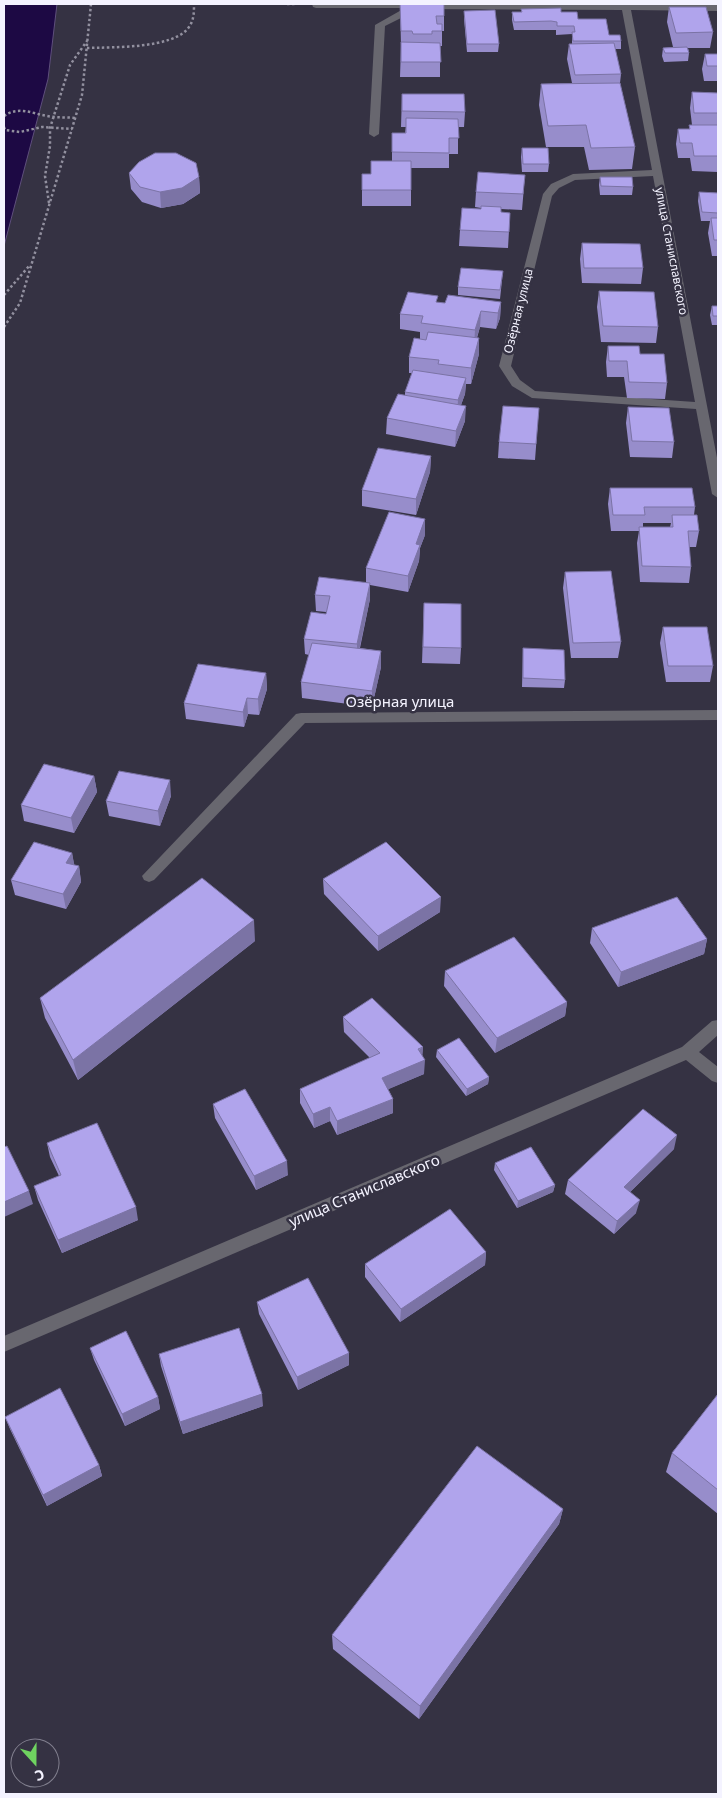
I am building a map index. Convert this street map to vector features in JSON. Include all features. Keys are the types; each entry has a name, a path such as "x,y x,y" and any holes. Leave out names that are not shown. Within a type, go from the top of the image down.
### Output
{"street":[{"path":"316,5 582,5 626,8 718,8"},
{"path":"374,134 380,25 417,5"},
{"name":"улица Станиславского","path":"626,8 718,494"},
{"name":"Озёрная улица","path":"657,173 573,177 555,186 547,196 505,366 516,384 532,394 702,406"},
{"name":"Озёрная улица","path":"149,876 300,718 718,715"},
{"name":"улица Станиславского","path":"4,1344 688,1052 718,1026"},
{"path":"688,1052 718,1076"}],"path":[{"path":"4,327 20,304 82,95 91,4"},
{"path":"87,48 154,44 184,32 194,17 194,4"},
{"path":"50,205 45,176 50,146 50,128 70,65 88,40"},
{"path":"4,116 8,112 29,110 43,116 75,118"},
{"path":"4,127 5,130 20,132 42,127 72,129"},
{"path":"4,294 32,263"}],"shaded area":[{"path":"4,4 57,4 48,79 4,246"}],"building":[{"path":"400,4 444,4 444,16 436,16 437,24 442,24 442,31 432,31 432,34 413,34 412,31 401,31"},
{"path":"669,7 706,7 713,32 676,33"},
{"path":"561,8 561,12 577,12 578,19 606,19 609,35 620,35 621,41 573,41 572,32 575,32 574,26 557,26 557,22 551,21 514,22 512,12 522,12 521,9"},
{"path":"495,10 499,44 467,44 464,11"},
{"path":"401,42 440,43 441,62 401,62"},
{"path":"614,43 621,74 575,75 569,44"},
{"path":"687,47 689,53 665,53 663,48"},
{"path":"705,54 718,54 718,66 707,66"},
{"path":"620,83 635,147 591,148 586,125 548,126 541,84"},
{"path":"692,92 718,93 718,113 694,113"},
{"path":"402,94 464,94 465,112 402,111"},
{"path":"406,118 458,119 459,138 449,138 449,153 392,152 392,133 406,133"},
{"path":"689,125 718,125 718,156 694,156 692,143 680,143 678,129 690,129"},
{"path":"522,148 548,148 549,164 523,164"},
{"path":"155,153 176,153 196,163 199,177 182,188 160,192 140,187 129,173 139,162"},
{"path":"371,161 411,161 411,190 362,190 362,174 371,174"},
{"path":"478,172 525,175 523,194 476,192"},
{"path":"600,177 632,177 633,187 601,186"},
{"path":"699,192 718,193 718,213 702,212"},
{"path":"481,206 501,207 501,212 510,213 509,232 460,230 462,208 481,209"},
{"path":"711,218 718,218 718,240 714,240"},
{"path":"582,243 640,244 643,268 584,268"},
{"path":"461,268 503,271 500,290 458,287"},
{"path":"599,291 654,292 658,327 603,326"},
{"path":"408,292 438,296 436,302 445,303 448,295 501,302 498,313 481,311 475,330 421,323 423,316 400,314"},
{"path":"712,306 718,306 718,316 713,316"},
{"path":"428,332 479,338 471,368 438,364 439,360 409,357 414,338 426,340"},
{"path":"608,346 639,346 640,354 664,354 667,383 629,382 627,361 609,361"},
{"path":"413,370 466,378 458,400 405,392"},
{"path":"398,394 466,406 456,431 387,418"},
{"path":"503,406 539,408 536,444 499,442"},
{"path":"628,407 669,408 674,442 632,441"},
{"path":"378,448 431,456 416,499 362,490"},
{"path":"610,488 692,488 695,507 644,507 645,515 613,515"},
{"path":"389,512 425,519 416,544 420,545 408,576 366,568"},
{"path":"672,515 697,515 699,531 688,531 691,567 642,566 639,527 673,527"},
{"path":"611,571 621,642 573,643 565,572"},
{"path":"319,577 370,583 357,644 304,639 311,612 326,614 330,596 315,595"},
{"path":"424,603 461,604 461,648 423,647"},
{"path":"663,627 707,627 713,666 668,666"},
{"path":"312,643 381,651 372,691 301,682"},
{"path":"523,648 564,650 565,680 523,678"},
{"path":"198,664 266,673 258,699 247,698 243,712 184,703"},
{"path":"44,764 94,776 71,818 21,805"},
{"path":"119,771 170,780 158,811 106,801"},
{"path":"34,842 72,853 66,863 79,866 63,894 11,880"},
{"path":"386,842 441,897 378,936 323,879"},
{"path":"202,878 254,920 73,1060 40,998"},
{"path":"677,897 707,939 621,972 592,928"},
{"path":"514,937 567,1002 497,1038 445,971"},
{"path":"372,998 423,1047 418,1049 425,1060 382,1078 393,1099 337,1121 330,1107 313,1114 300,1089 380,1053 343,1017"},
{"path":"459,1038 489,1077 467,1089 437,1050"},
{"path":"245,1089 287,1161 254,1176 213,1104"},
{"path":"643,1109 677,1135 624,1187 640,1200 617,1221 568,1180"},
{"path":"97,1123 136,1207 58,1240 34,1186 61,1175 47,1143"},
{"path":"7,1146 29,1191 4,1202 4,1147"},
{"path":"531,1147 555,1185 518,1201 495,1163"},
{"path":"450,1209 486,1252 401,1309 365,1264"},
{"path":"308,1278 349,1353 297,1377 257,1302"},
{"path":"239,1328 262,1394 180,1422 159,1354"},
{"path":"126,1331 158,1397 122,1414 90,1348"},
{"path":"60,1388 99,1465 43,1495 5,1417"},
{"path":"718,1394 718,1490 672,1453"},
{"path":"477,1446 563,1509 420,1706 332,1635"}]}
